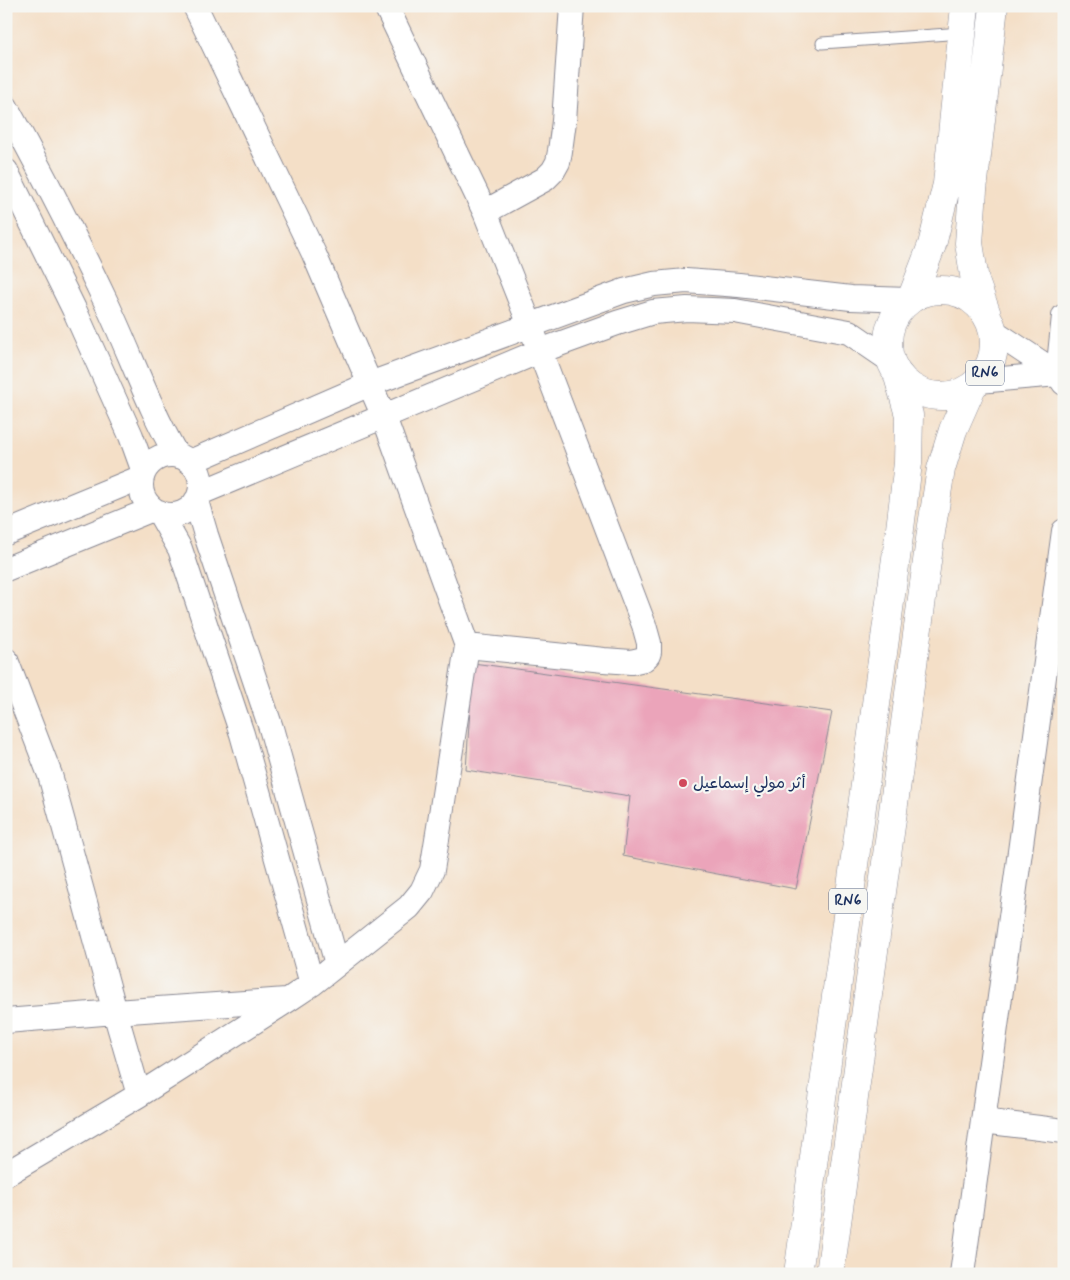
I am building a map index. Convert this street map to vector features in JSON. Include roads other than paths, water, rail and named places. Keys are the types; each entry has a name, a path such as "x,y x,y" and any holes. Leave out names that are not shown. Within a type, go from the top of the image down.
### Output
{"highway":[{"name":"RN6","path":"798,1274 908,463 909,415 888,344 890,327 897,312 910,299 932,245 947,184 965,6"},
{"name":"RN6","path":"830,1274 941,469 953,430 975,384 989,366 994,349 990,324 975,281 969,243 973,190 994,6"},
{"path":"910,299 928,291 945,289 962,294 976,303 990,324"},
{"name":"RN6","path":"894,366 908,385 923,393 940,396 956,394 975,384"}],"street":[{"path":"6,1174 139,1095 312,984 390,924 409,907 422,891 432,870 467,646 384,417 370,384 314,254 195,6"},
{"path":"386,6 485,212 644,625 649,643 649,652 644,659 631,662 467,646"},
{"path":"485,212 545,179 558,162 564,121 572,6"},
{"path":"6,107 106,301 163,431 184,459 196,468 200,476 201,485 198,497 191,507 184,512 176,515 156,511 6,569"},
{"path":"6,171 74,309 131,436 143,474"},
{"path":"312,984 242,734 180,549 156,511 147,503 143,495 141,486 143,474 150,464 158,458 167,455 184,459 370,384 624,291 654,284 686,281 740,285 851,298 910,299"},
{"path":"686,281 687,309"},
{"path":"198,497 540,351 617,323 654,312 687,309 735,311 849,332 894,366"},
{"path":"1062,378 1064,316"},
{"path":"990,324 1062,378"},
{"path":"975,384 1062,378"},
{"path":"6,533 143,474"},
{"path":"198,497 206,535 271,728 337,964"},
{"path":"962,1274 1064,531"},
{"path":"6,660 50,775 139,1095"},
{"path":"6,1021 288,1000"},
{"path":"983,1121 1064,1131"}],"lane":[{"path":"822,43 962,34"}],"place":[{"name":"أثر مولي إسماعيل","path":"683,783"}]}
